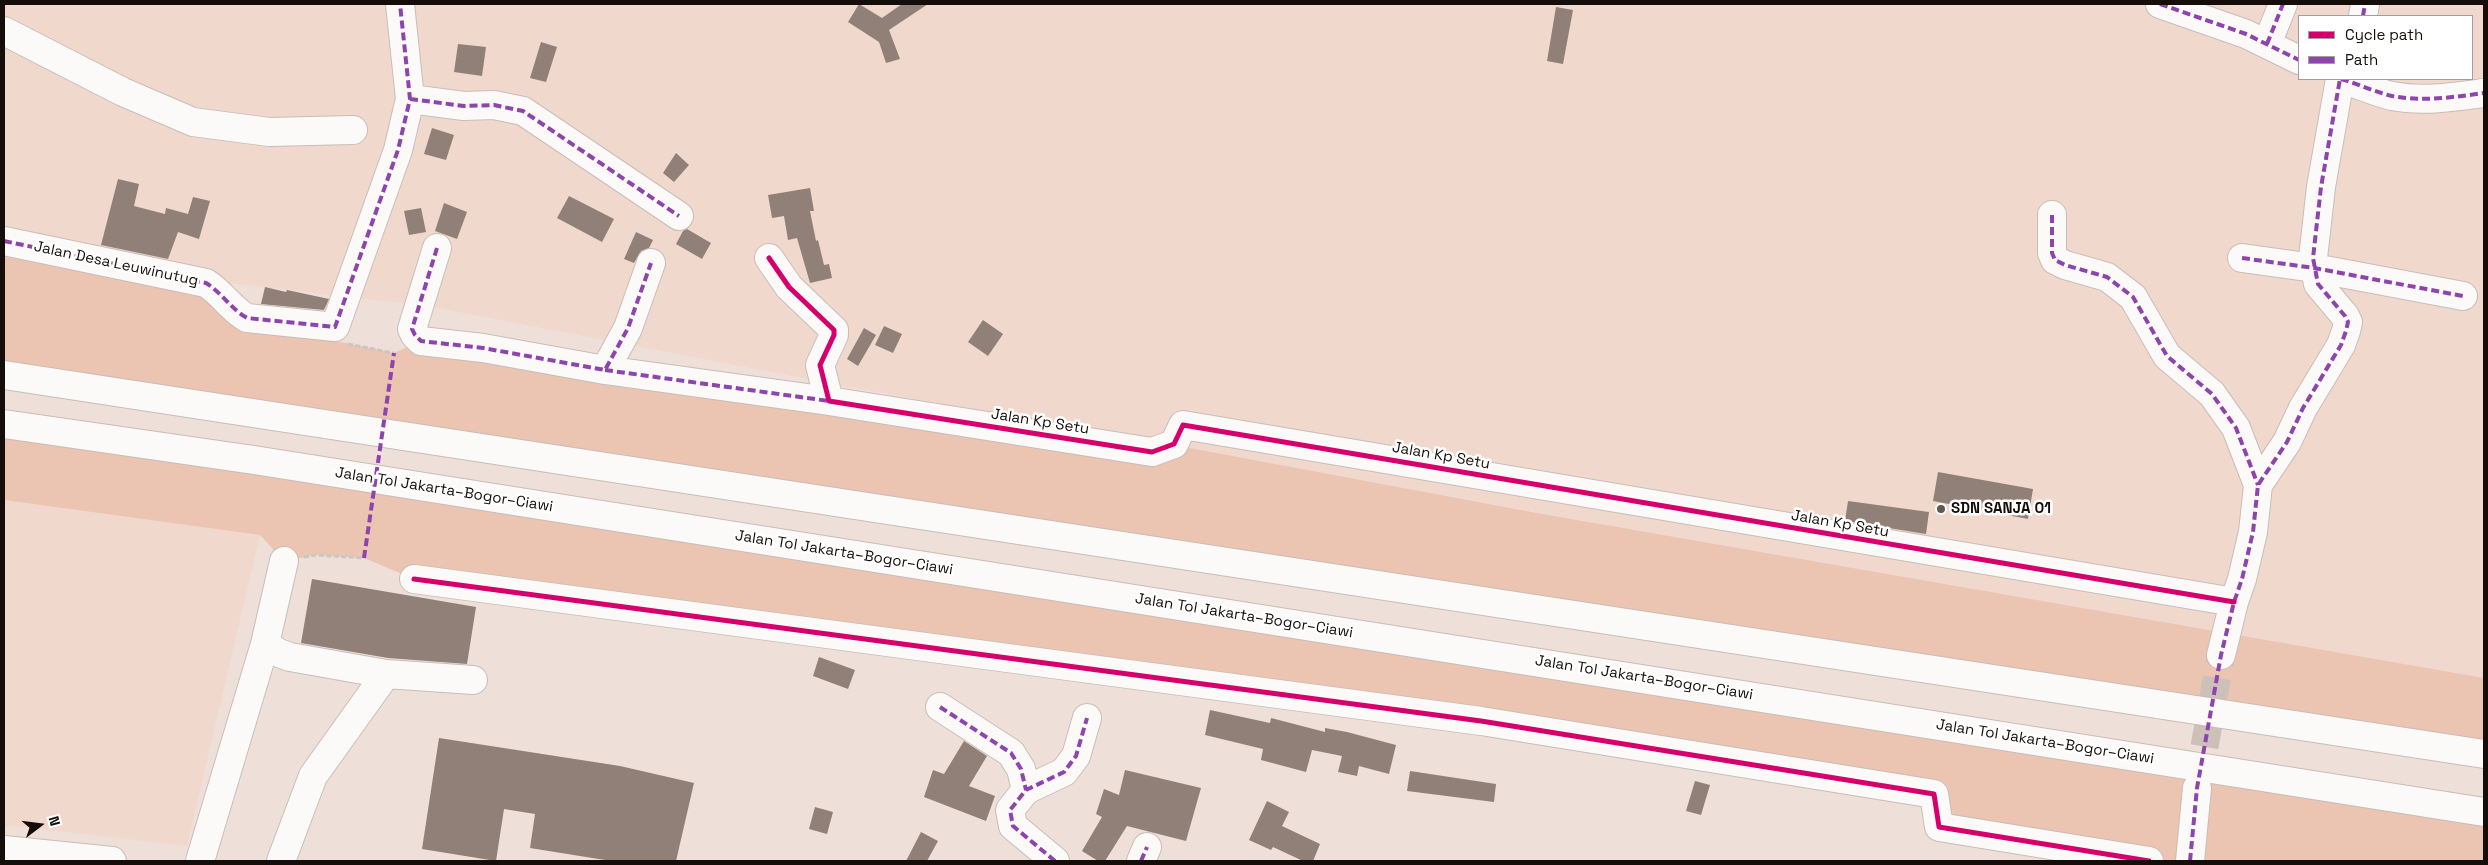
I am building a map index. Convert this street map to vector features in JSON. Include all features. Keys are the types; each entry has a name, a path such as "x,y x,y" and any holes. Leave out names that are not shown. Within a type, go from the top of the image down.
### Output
{"main road":[{"path":"335,327 398,150 410,99 400,4"},
{"path":"2160,4 2246,34 2298,60"},
{"path":"2266,44 2284,4"},
{"path":"4,31 123,92 193,122 269,132 353,130"},
{"path":"2221,655 2251,541 2258,485 2287,442 2303,408 2341,344 2348,322 2318,284 2313,258 2321,187 2346,80"},
{"path":"2349,80 2390,95 2407,98 2445,98 2484,93"},
{"path":"410,99 464,106 494,105 523,110 679,216"},
{"path":"2052,215 2052,253 2056,260 2064,265 2107,277 2133,297 2166,356 2212,394 2236,428 2258,485"},
{"name":"Jalan Desa Leuwinutug","path":"4,240 206,282 235,311 247,318 335,327"},
{"path":"437,248 412,329 421,341 483,348 605,370 828,402 820,365 834,336 834,330 789,287 768,258"},
{"path":"2242,258 2314,268 2463,296"},
{"path":"605,370 628,328 651,263"},
{"path":"4,375 2484,754"},
{"name":"Jalan Kp Setu","path":"828,402 1152,452 1174,444 1183,424 2234,602"},
{"name":"Jalan Tol Jakarta–Bogor–Ciawi","path":"4,424 254,460 2484,812"},
{"path":"200,861 265,644 284,561"},
{"path":"414,579 1481,721 1924,792 1934,794 1939,827 2150,861"},
{"path":"265,644 278,653 290,657 386,674 474,680"},
{"path":"281,861 313,776 386,674"},
{"path":"940,707 1011,753 1021,769 1026,790"},
{"path":"1055,861 1013,826 1010,810 1026,790 1064,772 1076,756 1087,718"},
{"path":"2190,861 2197,788"},
{"path":"4,850 40,858 112,861"}],"path":[{"path":"335,327 331,340 394,353"},
{"path":"284,561 316,555 364,558"}],"shaded area":[{"path":"4,4 2484,4 2484,679 1550,515 844,386 427,306 4,257"},
{"path":"4,257 141,273 216,289 331,340 394,353 421,341 1173,445 1537,513 2484,678 2484,754 4,375"},
{"path":"4,425 2484,812 2484,861 2141,861 1939,827 1934,794 414,579 364,558 316,555 284,561 260,535 4,500"},
{"path":"4,500 260,535 187,846 4,825"}],"building":[{"path":"859,4 882,18 902,4 928,4 889,30 900,59 886,63 879,42 848,22"},
{"path":"1556,7 1573,10 1563,64 1547,61"},
{"path":"541,42 557,47 546,82 530,78"},
{"path":"458,44 486,47 482,76 454,72"},
{"path":"432,128 454,135 446,160 424,154"},
{"path":"676,153 689,165 674,182 663,173"},
{"path":"118,179 139,184 134,206 165,214 166,208 188,214 193,197 210,201 199,239 178,232 168,259 101,245"},
{"path":"810,188 814,211 810,211 816,241 818,240 824,265 829,264 832,278 810,283 797,238 788,240 784,216 772,218 768,195"},
{"path":"569,196 614,219 602,242 557,218"},
{"path":"444,203 467,212 457,239 435,231"},
{"path":"421,208 426,232 409,235 404,211"},
{"path":"687,229 711,243 702,259 676,244 683,231"},
{"path":"636,232 653,240 649,248 641,251 634,263 624,259"},
{"path":"265,287 329,299 324,310 261,304"},
{"path":"983,320 1003,334 988,356 968,342"},
{"path":"884,326 902,334 893,353 875,345"},
{"path":"864,328 876,335 858,366 847,359"},
{"path":"1938,472 2033,489 2028,519 1933,501"},
{"path":"1848,501 1929,512 1926,534 1845,521"},
{"path":"312,579 476,607 467,664 388,658 301,643"},
{"path":"819,657 855,670 848,689 813,676"},
{"path":"1210,710 1270,723 1271,718 1325,732 1325,728 1347,732 1396,745 1389,774 1359,766 1357,776 1338,772 1342,756 1312,750 1306,772 1261,760 1263,749 1205,735"},
{"path":"439,738 620,766 694,783 676,861 611,861 530,848 535,814 504,809 496,861 422,849"},
{"path":"964,741 987,756 969,786 995,796 986,821 924,797 933,770 944,774"},
{"path":"1125,770 1201,788 1186,841 1127,826 1105,861 1098,861 1082,851 1102,817 1096,814 1104,789 1119,795"},
{"path":"1410,771 1496,784 1494,802 1407,791"},
{"path":"1695,781 1710,785 1701,815 1686,811"},
{"path":"1267,801 1289,812 1282,826 1320,844 1313,861 1303,861 1273,847 1271,850 1249,840"},
{"path":"815,807 833,812 827,834 809,829"},
{"path":"921,832 938,841 927,861 906,861"}],"tunnel":[{"path":"2197,788 2221,655"}],"marked path":[{"path":"4,241 206,283 247,318 335,327 398,150 410,99 400,4"},
{"path":"2160,4 2246,34 2298,60"},
{"path":"2267,44 2283,4"},
{"path":"2363,15 2365,4"},
{"path":"2190,861 2197,788 2221,655 2253,532 2258,485 2287,442 2303,408 2341,345 2348,322 2318,284 2313,258 2321,187 2340,80"},
{"path":"2344,80 2392,96 2404,98 2438,98 2484,93"},
{"path":"410,99 464,106 494,105 523,111 679,216"},
{"path":"2052,215 2052,253 2055,260 2065,265 2107,277 2133,297 2167,356 2212,394 2236,428 2258,485"},
{"path":"437,248 412,329 421,341 483,348 605,370 628,328 651,263"},
{"path":"2242,258 2314,268 2463,296"},
{"path":"364,558 394,353"},
{"path":"605,370 829,401"},
{"path":"940,707 1011,753 1021,769 1026,790"},
{"path":"1055,861 1013,826 1010,810 1026,790 1064,772 1076,756 1087,718"},
{"path":"1141,861 1147,847"}],"cycle path":[{"path":"769,258 789,287 834,330 834,335 820,365 829,401 1152,452 1174,444 1183,425 2234,602"},
{"path":"414,579 1481,721 1934,794 1939,827 2149,861"}],"place":[{"name":"SDN SANJA 01","path":"1941,509"}]}
